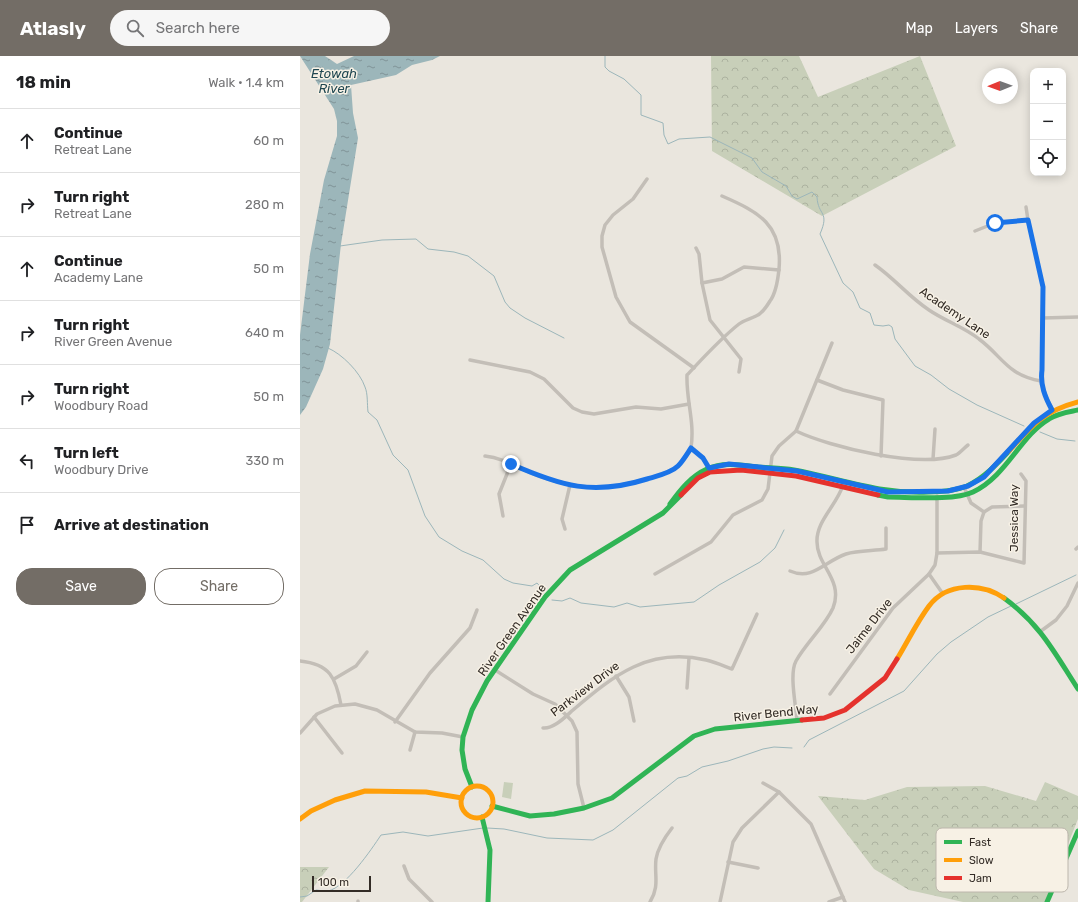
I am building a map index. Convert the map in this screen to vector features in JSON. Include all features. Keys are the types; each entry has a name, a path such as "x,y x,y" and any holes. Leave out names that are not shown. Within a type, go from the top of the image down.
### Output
{"street":[{"path":"647,179 633,199 612,216 605,225 602,236 602,247 616,297 630,322 694,368"},
{"path":"485,456 497,457 541,477 570,485 602,488 624,486 663,474 678,467 691,448 694,431 689,404 687,375 724,336 741,322 757,316 772,300 778,270 780,253 779,247 776,235 766,221 748,207 722,196"},
{"path":"1026,207 1043,287 1044,318 1041,381 1052,410"},
{"path":"975,231 995,223 1028,220"},
{"path":"696,248 699,254 702,283 710,320 741,359 738,372"},
{"name":"Academy Lane","path":"875,265 887,273 928,310 980,340 1018,375 1041,381"},
{"path":"702,283 722,279 744,267 778,270"},
{"path":"1044,318 1078,317"},
{"path":"655,574 711,542 733,515 762,500 768,489 772,456 779,446 796,431 832,343"},
{"path":"470,360 530,372 544,379 573,408 582,412 594,414 636,407 661,409 689,404"},
{"path":"817,380 843,390 883,400 881,456"},
{"name":"River Green Avenue","path":"843,484 888,492 948,491 964,487 984,477 1034,423 1052,410 1065,404 1078,402"},
{"name":"River Green Avenue","path":"472,787 465,769 462,750 463,737 472,710 495,670 545,597 570,570 663,513 690,479 710,470 729,464 770,470 797,471 888,497 966,494 988,482 1007,464 1039,426 1050,418 1066,412 1078,410"},
{"path":"933,459 935,429"},
{"path":"796,431 810,438 889,458 933,459 957,455 968,445"},
{"path":"691,448 703,458 710,470"},
{"path":"502,516 499,494 511,464"},
{"name":"Jessica Way","path":"980,552 1024,563 1026,481 1021,474"},
{"path":"797,721 793,674 796,661 833,608 835,597 834,582 819,555 816,542 820,526 843,484"},
{"path":"565,529 562,519 570,485"},
{"path":"964,487 971,503 984,512"},
{"name":"Jaime Drive","path":"830,694 893,608 929,574 935,565 937,553 937,496"},
{"path":"937,553 980,552 981,521 984,512 992,507 1025,506"},
{"path":"790,571 799,575 809,574 847,554 886,549 886,528"},
{"path":"929,574 943,594"},
{"path":"1041,631 1056,620 1067,606 1078,583"},
{"name":"River Bend Way","path":"492,806 530,816 554,814 584,808 612,798 676,748 694,736 714,729 824,718 845,710 885,678 930,605 943,594 968,586 993,591 1023,612 1041,631 1078,689"},
{"path":"1072,595 1078,597"},
{"path":"395,722 430,673 470,628 477,610"},
{"name":"Parkview Drive","path":"543,728 547,728 568,715 616,676 648,660 688,658 706,660 732,669 757,614"},
{"path":"334,679 356,666 367,652"},
{"path":"687,688 688,658"},
{"path":"300,661 313,663 325,669 334,679 341,705"},
{"path":"495,670 532,694 555,704 568,715 577,732 578,784 584,808"},
{"path":"616,676 629,697 634,721"},
{"path":"300,733 314,717 335,706 355,704 377,710 395,722 415,732 442,733 463,737"},
{"path":"314,717 342,753"},
{"path":"410,750 415,732"},
{"path":"763,783 779,792 811,824 845,902"},
{"path":"472,787 481,787 489,792 492,797 492,806 486,815 482,817 472,817 464,812 462,808 462,798 464,794 472,787"},
{"path":"300,819 311,811 335,800 365,791 426,792 462,798"},
{"path":"720,902 733,842 742,828 779,792"},
{"path":"482,817 490,850 488,902"},
{"path":"650,902 657,884 656,858 661,843 672,828"},
{"path":"1068,855 1078,831"},
{"path":"728,862 758,868"},
{"path":"404,866 409,878 432,902"},
{"path":"1048,902 1052,892"},
{"path":"829,902 843,897"}],"green space":[{"path":"711,56 799,56 818,97 920,56 956,146 822,216 712,151"},
{"path":"504,782 513,783 511,799 502,797"},
{"path":"1045,782 1078,796 1078,819 1068,844 1068,828 936,828 936,892 1049,892 1045,902 963,902 909,890 874,869 818,796 865,800 907,787 985,786 1036,801"},
{"path":"300,867 329,867 302,902 300,902"}],"water":[{"name":"Etowah River","path":"300,56 325,56 337,64 354,56 440,56 432,60 412,65 396,75 351,85 353,113 358,138 341,244 330,344 323,369 306,407 300,415 300,335 310,254 324,180 337,136 337,121 334,109"}],"waterway":[{"path":"605,56 605,67 609,71 624,79 641,95 641,115 663,123 664,135 668,144 679,139 710,137 752,158 762,172 786,186 792,196 797,199 812,192 817,197 819,208 824,217 823,227 820,234 843,283 853,292 860,308 870,313 874,325 889,325 892,327 895,339 915,366 931,375 949,389 977,405 1024,426"},
{"path":"340,246 382,240 416,239 428,249 454,252 468,256 494,276 505,302 510,308 525,318 564,338"},
{"path":"328,348 350,364 363,381 367,393 368,412 377,420 393,455 408,470 425,516 439,537 462,551 483,560 504,579 513,583 532,586 537,583 544,591"},
{"path":"1040,432 1057,439 1075,441"},
{"path":"552,600 562,601 570,598 581,603 614,607 627,603 640,607 694,602 719,585 760,562 775,548 784,530"},
{"path":"1016,604 1076,575"},
{"path":"804,747 809,740 904,691 937,654 951,642 988,617 1011,606"},
{"path":"487,828 504,829 547,838 593,840 613,830 678,778 687,776 702,767 728,761 763,749 774,747 792,748"},
{"path":"300,897 307,896 316,890 328,891 342,883 358,867 381,835 403,832 428,836 483,828"}],"traffic: fast":[{"path":"878,495 888,497 944,498 965,495 973,492 985,485 995,476 1039,426 1056,415 1078,410"},
{"path":"670,504 696,475 719,465 790,469 892,491 938,492 958,489 973,483 990,470 1009,451"},
{"path":"472,787 465,769 462,750 463,737 472,710 487,681 545,597 570,570 663,513 681,495"},
{"path":"1004,598 1028,618 1046,640 1078,689"},
{"path":"492,806 530,816 554,814 584,808 612,798 694,736 715,729 802,720"},
{"path":"482,817 490,850 488,902"},
{"path":"1068,854 1078,831"},
{"path":"1047,902 1051,892"}],"traffic: slow":[{"path":"1009,451 1039,420 1056,410 1078,402"},
{"path":"897,659 929,606 936,598 955,589 965,587 986,590 1004,598"},
{"path":"477,786 486,789 490,793 493,802 490,811 486,815 477,818 468,815 464,811 461,802 464,793 468,789 477,786"},
{"path":"300,819 311,811 335,800 365,791 426,792 462,798"}],"traffic: jam":[{"path":"681,495 698,478 710,472 741,470 796,476 878,495"},
{"path":"802,720 824,718 845,710 885,678 897,659"}],"route":[{"path":"511,464 541,477 560,483 577,487 602,488 624,486 663,474 678,467 691,448 703,458 709,468 715,465 729,464 797,471 888,492 948,491 968,486 984,477 1034,423 1052,410 1041,381 1044,318 1043,287 1028,220 995,223"}]}
